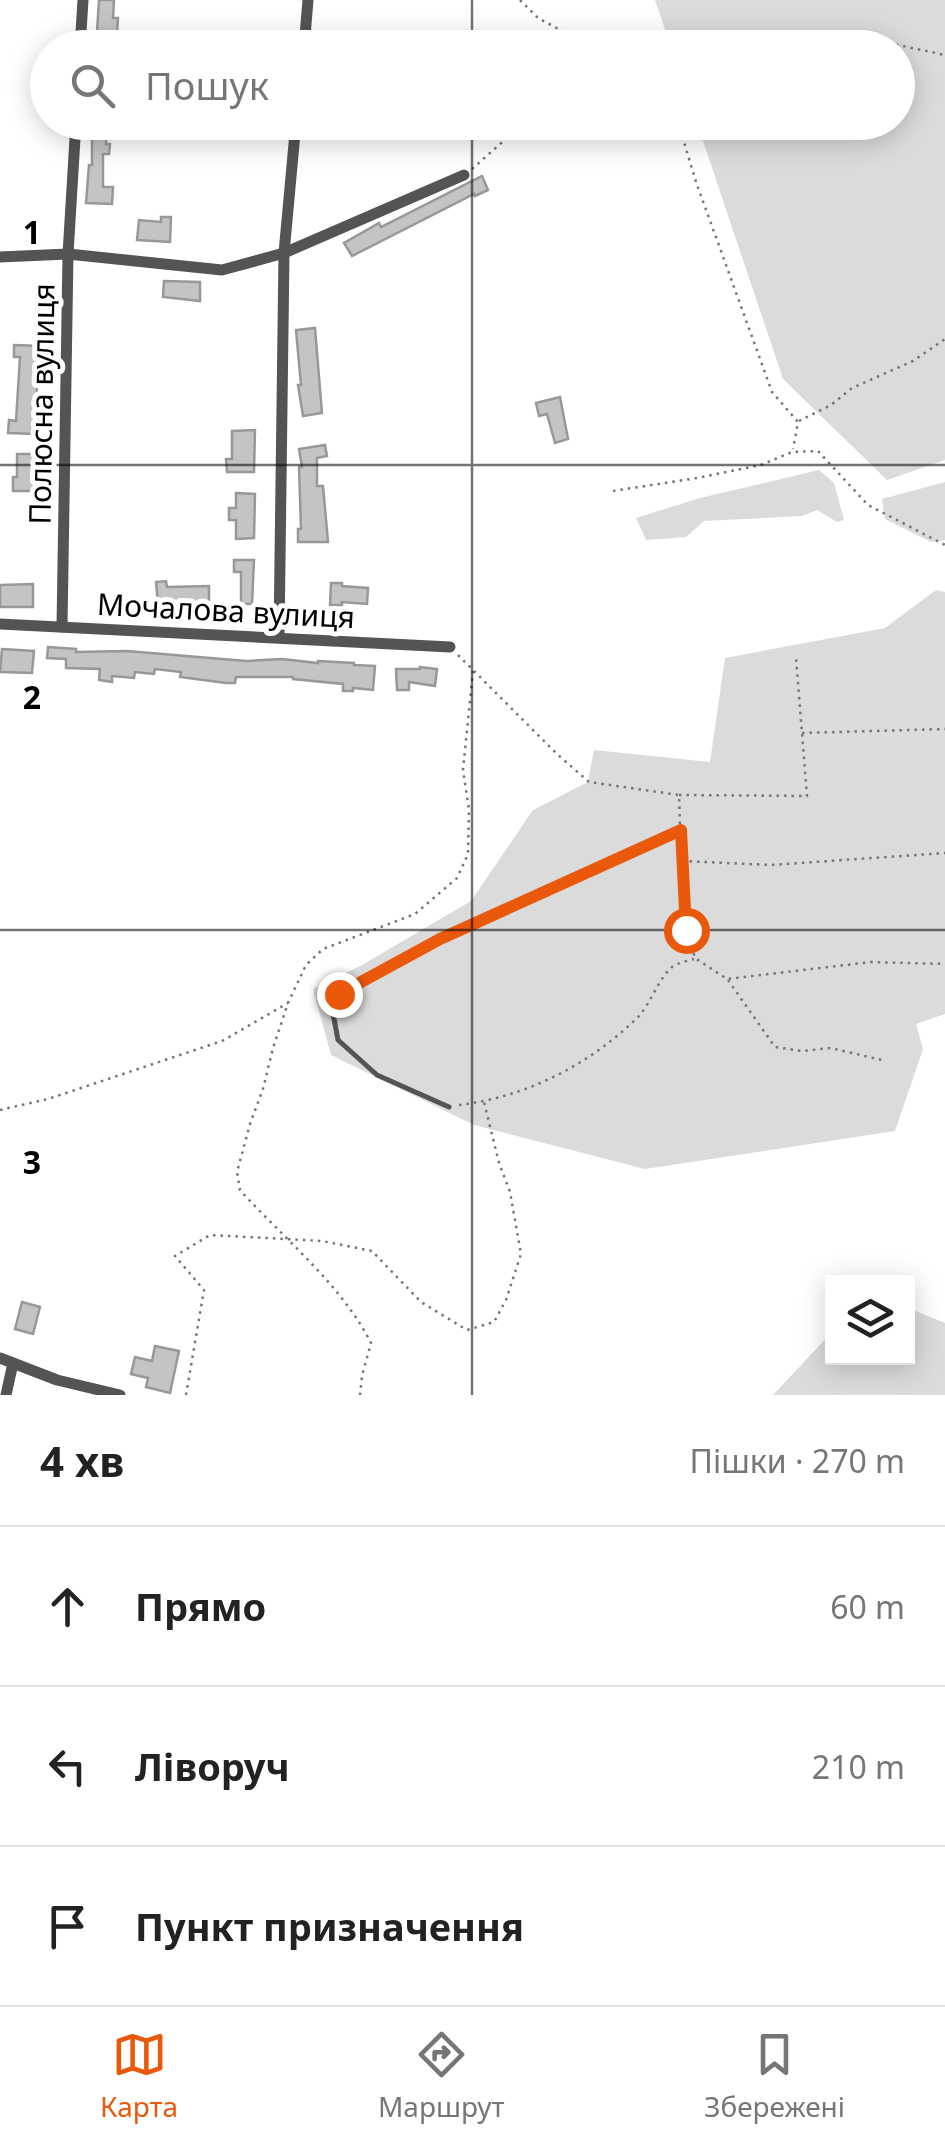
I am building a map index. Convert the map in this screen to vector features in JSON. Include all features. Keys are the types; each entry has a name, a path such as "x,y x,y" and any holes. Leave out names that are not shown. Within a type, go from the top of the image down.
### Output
{"street":[{"path":"81,30 83,0"},
{"path":"306,30 308,0"},
{"name":"Полюсна вулиця","path":"62,628 68,254 75,140"},
{"path":"279,637 284,253 294,140"},
{"path":"0,257 68,254 222,270 284,253 464,175"},
{"name":"Мочалова вулиця","path":"0,624 450,647"},
{"path":"0,1358 57,1380 120,1395"},
{"path":"6,1395 13,1363"}],"lane":[{"path":"449,1106 377,1074 338,1040 332,1008 339,994 440,939 681,830"}],"path":[{"path":"520,0 538,18 560,30"},
{"path":"915,49 945,55"},
{"path":"464,175 505,140"},
{"path":"683,140 772,392 798,422"},
{"path":"798,422 831,405 852,388 913,361 945,339"},
{"path":"792,452 798,422"},
{"path":"613,491 698,478 760,465 792,452 818,450 868,506 945,545"},
{"path":"450,647 588,782 678,796 807,796 796,658"},
{"path":"360,1395 371,1343 360,1321 240,1190 237,1172 288,1002 306,965 323,949 415,914 457,878 468,854 470,810 462,770 474,671"},
{"path":"802,733 945,730"},
{"path":"678,796 686,930 695,958 727,979 775,1047 802,1051 831,1048 886,1061"},
{"path":"682,861 770,865 945,854"},
{"path":"449,1106 484,1102 540,1084 599,1050 640,1015 673,966 695,958"},
{"path":"727,979 872,962 945,964"},
{"path":"0,1110 48,1099 222,1041 288,1002"},
{"path":"186,1395 204,1290 175,1256 210,1234 322,1241 372,1251 421,1302 467,1330 494,1322 522,1254 510,1192 484,1102"}],"shaded area":[{"path":"655,0 945,0 945,460 887,480 783,379 703,140 915,140 915,30 665,30"},
{"path":"819,470 834,483 844,520 837,522 817,510 802,516 704,521 686,537 646,540 636,518 700,498"},
{"path":"945,482 945,540 931,542 885,519 882,499"},
{"path":"936,590 945,592 945,1014 916,1024 923,1049 895,1131 645,1169 474,1125 331,1055 313,989 471,901 533,810 588,782 594,750 710,762 725,658 885,628"},
{"path":"915,1311 945,1323 945,1395 773,1395 825,1339 825,1365 915,1365"}],"building":[{"path":"99,0 114,0 117,30 97,30"},
{"path":"92,140 106,140 110,144 109,154 103,154 103,187 113,187 112,204 86,203"},
{"path":"482,176 488,190 352,256 344,243 379,223 381,227"},
{"path":"161,217 171,217 170,242 137,240 139,220 161,222"},
{"path":"164,281 200,282 200,301 163,297"},
{"path":"315,328 322,413 303,416 296,330"},
{"path":"14,345 40,346 35,434 8,433 9,420 16,421 20,357 14,357"},
{"path":"560,397 568,439 555,443 547,414 539,416 536,403"},
{"path":"255,430 254,472 227,472 226,459 232,459 232,431"},
{"path":"325,445 327,456 317,458 317,486 323,486 328,542 298,542 302,467 299,449"},
{"path":"17,454 35,454 34,491 13,491"},
{"path":"236,493 255,494 254,538 236,539 236,520 229,520 229,508 236,508"},
{"path":"234,560 254,560 252,604 241,604 241,572 234,572"},
{"path":"166,581 167,587 209,586 209,603 158,604 156,582"},
{"path":"331,583 368,588 367,604 330,605"},
{"path":"33,584 33,607 0,607 0,585"},
{"path":"48,647 76,652 127,651 246,661 354,663 375,666 373,690 343,691 343,684 293,677 236,677 235,683 226,683 180,677 181,672 155,669 154,674 135,672 134,678 112,676 112,682 99,680 100,669 66,668 66,659 47,658"},
{"path":"2,649 34,651 32,673 0,672"},
{"path":"396,669 437,669 435,686 409,682 409,690 397,690"},
{"path":"22,1302 40,1307 33,1334 15,1329"},
{"path":"155,1346 179,1351 170,1393 146,1387 148,1378 131,1374 135,1357 152,1361"}],"route":[{"path":"339,994 440,939 681,830 686,930"}]}
